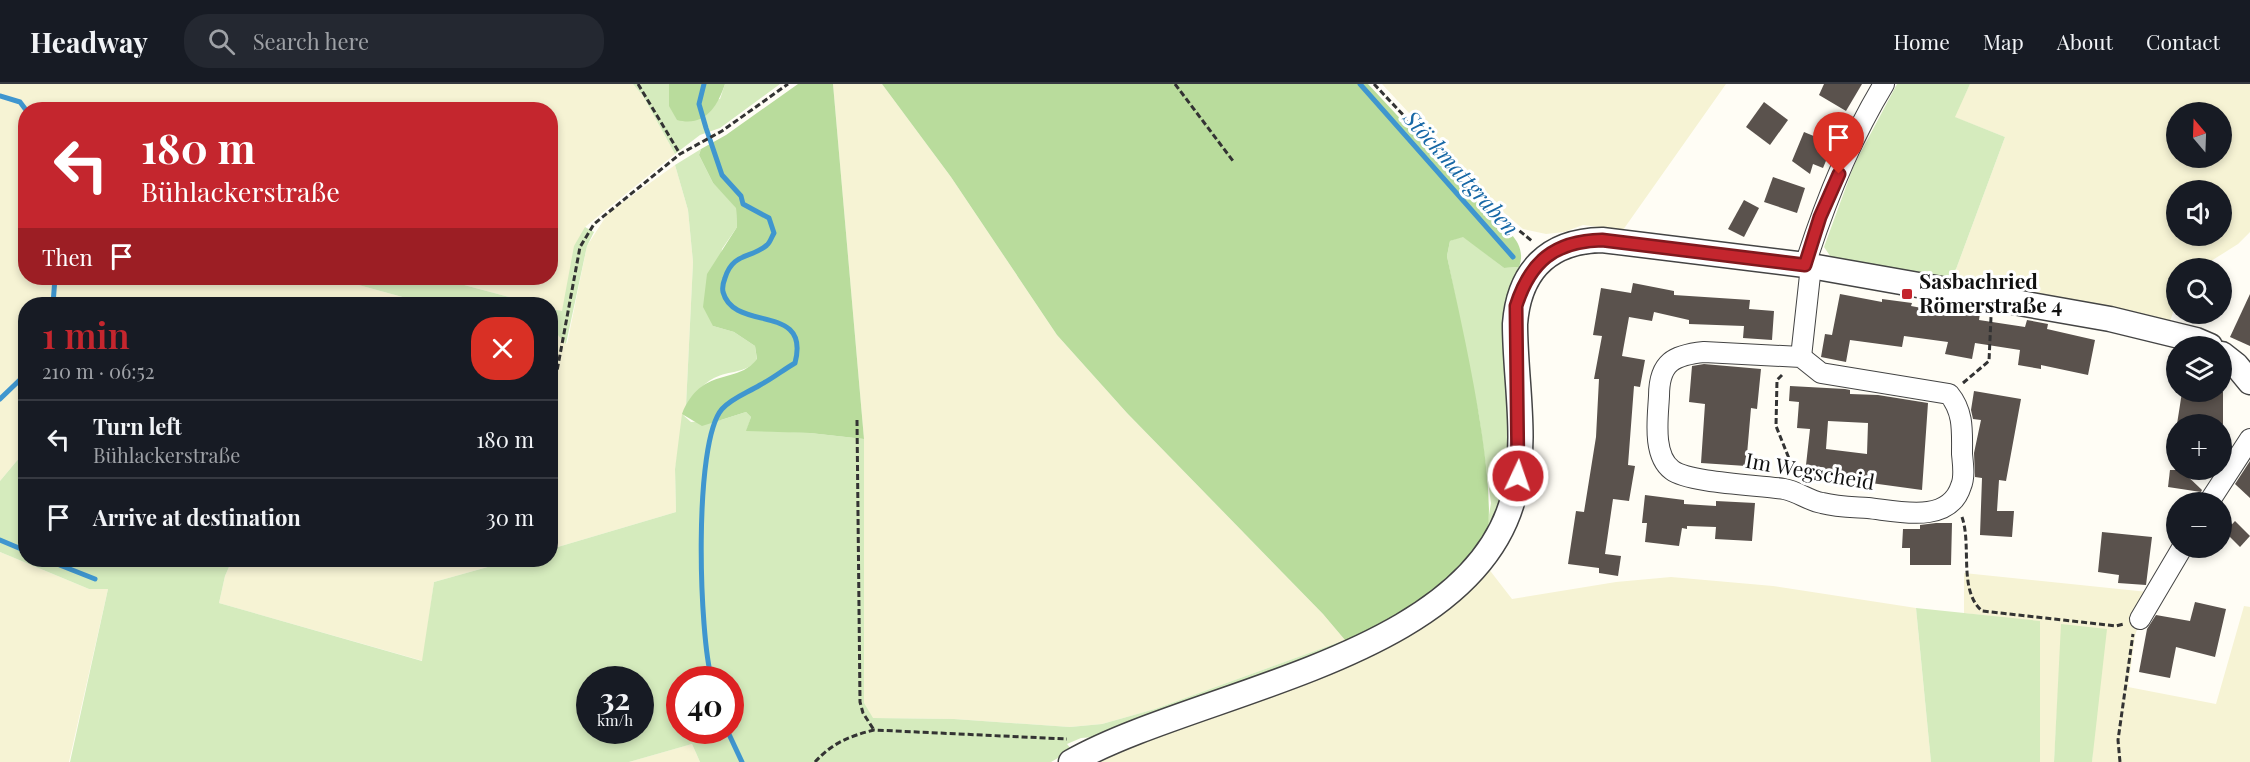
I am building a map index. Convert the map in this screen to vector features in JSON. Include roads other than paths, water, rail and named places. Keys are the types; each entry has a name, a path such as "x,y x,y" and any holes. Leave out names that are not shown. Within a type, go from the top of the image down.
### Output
{"street":[{"path":"1801,357 1808,265 1820,217 1860,124 1884,84"},
{"path":"1071,762 1126,734 1346,655 1396,630 1431,607 1461,582 1484,555 1508,515 1518,476 1516,306 1523,284 1533,269 1548,255 1566,245 1602,240 1808,265 1991,297 2146,327 2181,336"},
{"name":"Im Wegscheid","path":"1704,352 1801,357 1821,374 1949,394 1958,405 1962,419 1963,476 1961,488 1951,502 1938,510 1918,514 1821,503 1787,489 1691,477 1671,470 1661,454 1658,436 1659,390 1666,366 1680,354 1704,352"},
{"path":"2232,362 2250,382"},
{"path":"2216,492 2250,439"},
{"path":"2140,619 2176,558"}],"waterway":[{"path":"704,84 699,104 722,175 741,196 743,204 769,218 774,233 767,245 733,264 724,280 723,292 730,304 741,312 782,325 792,332 797,344 795,363 726,405 713,428 706,459 701,540 704,624 710,666"},
{"name":"Stöckmattgraben","path":"1360,84 1513,257"},
{"path":"0,96 20,102"},
{"path":"54,285 54,297"},
{"path":"0,399 18,382"},
{"path":"0,540 18,548"},
{"path":"65,567 95,579"},
{"path":"734,744 742,762"}],"place":[{"name":"Sasbachried Römerstraße 4","path":"1907,294"}]}
